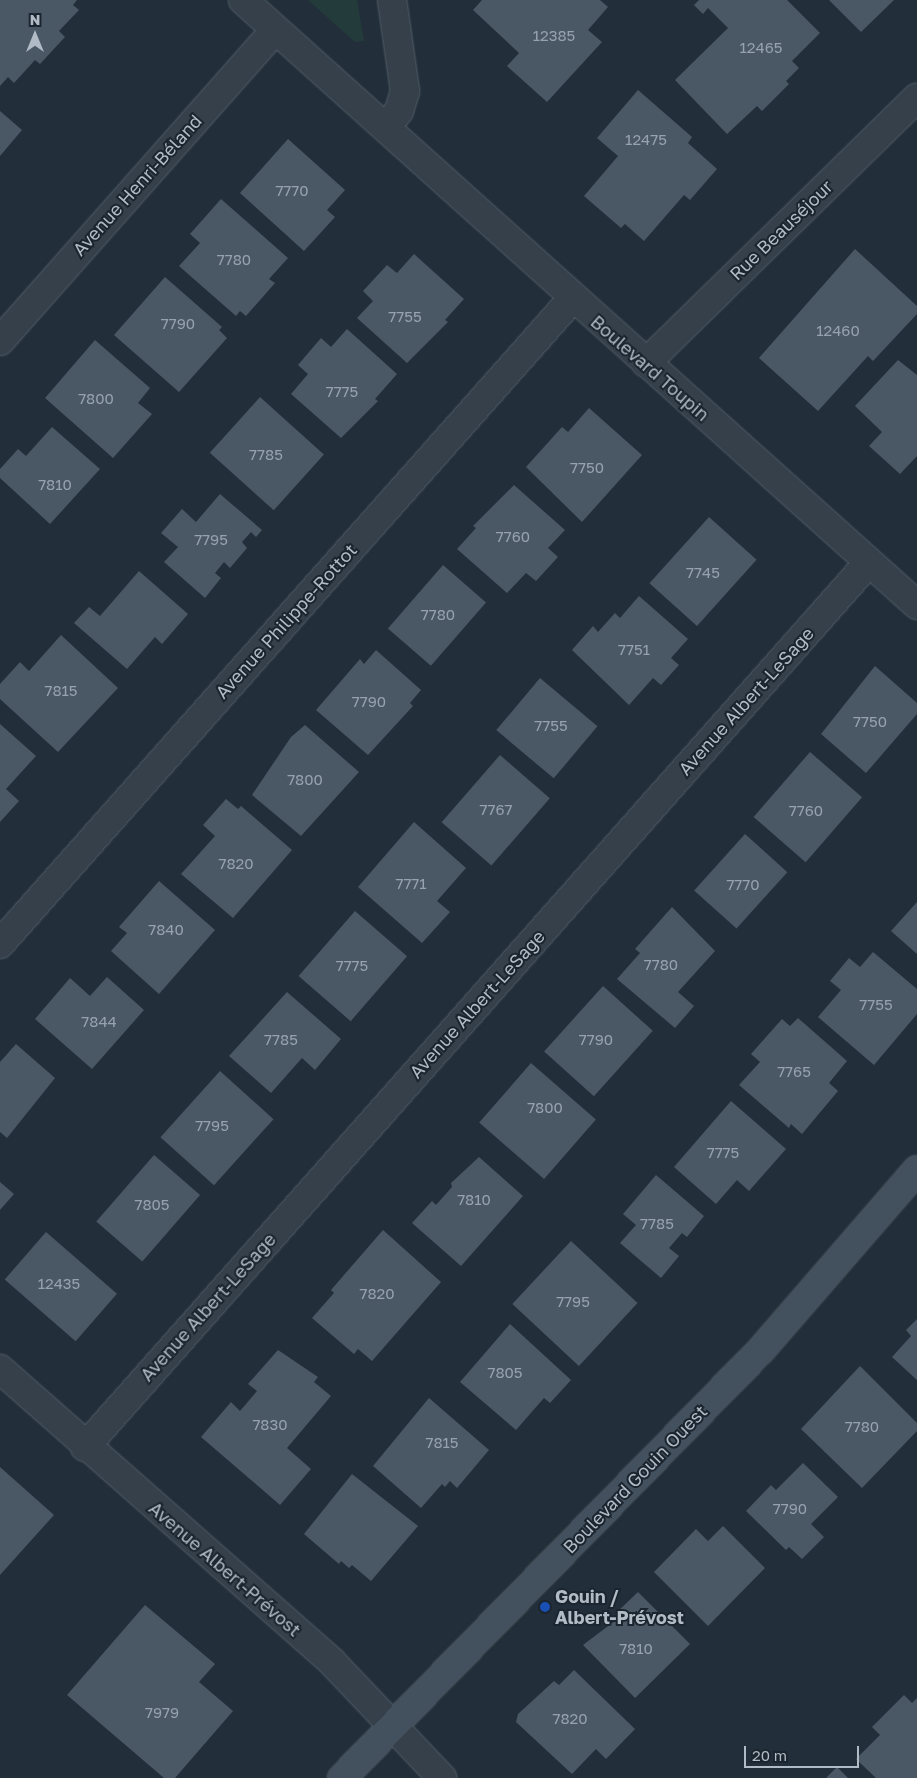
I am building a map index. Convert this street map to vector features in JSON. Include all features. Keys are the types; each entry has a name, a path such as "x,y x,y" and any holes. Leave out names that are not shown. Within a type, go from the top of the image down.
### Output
{"street":[{"name":"Boulevard Toupin","path":"243,0 386,127 572,299 917,605"},
{"path":"386,127 400,111 405,91 392,0"},
{"name":"Avenue Henri-Béland","path":"0,340 275,30"},
{"name":"Rue Beauséjour","path":"646,363 917,98"},
{"name":"Avenue Philippe-Rottot","path":"0,944 572,299"},
{"name":"Avenue Albert-LeSage","path":"85,1446 869,562"},
{"name":"Boulevard Gouin Ouest","path":"342,1778 761,1350 917,1170"},
{"name":"Avenue Albert-Prévost","path":"0,1369 332,1662 442,1778"}],"green space":[{"path":"308,0 357,0 364,41 355,42"}],"building":[{"path":"0,0 77,0 73,5 79,10 59,31 65,37 40,64 35,60 14,83 8,77 0,86"},
{"path":"482,0 600,0 608,7 588,30 602,42 547,102 507,66 519,53 473,10"},
{"path":"699,0 787,0 820,33 792,61 799,68 786,81 789,84 762,111 757,106 727,134 675,80 728,28 708,8 703,14 694,5"},
{"path":"829,0 894,0 861,32"},
{"path":"638,90 692,137 688,143 717,169 690,200 684,195 644,241 625,224 621,228 584,196 618,156 597,138"},
{"path":"0,111 22,130 0,156"},
{"path":"288,139 345,190 327,210 335,217 304,251 240,193"},
{"path":"221,199 288,258 269,279 275,283 246,316 240,311 236,316 179,266 200,243 190,234"},
{"path":"855,249 917,306 917,314 873,361 868,356 818,411 759,358"},
{"path":"414,254 464,299 445,320 448,322 407,363 357,318 373,301 363,291 387,265 397,273"},
{"path":"165,277 222,327 219,330 227,338 179,392 114,335"},
{"path":"347,329 397,374 375,399 378,401 341,438 291,394 308,374 298,365 321,338 331,347"},
{"path":"95,340 150,388 138,403 152,414 113,458 45,398"},
{"path":"898,360 917,375 917,456 900,474 869,446 882,432 855,406"},
{"path":"260,397 324,455 274,510 210,453"},
{"path":"589,408 642,455 582,522 526,467 562,427 568,432"},
{"path":"52,427 100,469 50,524 0,478 0,469 18,449 26,456"},
{"path":"514,485 565,530 548,548 558,557 536,581 526,573 507,593 457,549 476,528 473,526"},
{"path":"220,494 262,530 256,537 251,532 242,542 247,548 230,568 224,562 215,573 221,578 205,598 164,562 178,547 161,533 182,509 196,522"},
{"path":"709,517 757,560 697,626 649,583"},
{"path":"443,565 486,602 431,666 388,628"},
{"path":"139,571 188,614 162,644 155,637 127,669 74,623 89,607 100,616"},
{"path":"639,596 688,639 671,658 679,665 661,685 653,678 629,705 572,650 593,626 598,632 615,613 620,618"},
{"path":"61,635 118,688 58,752 0,699 0,684 20,662 29,671"},
{"path":"376,650 421,690 410,703 413,706 368,755 316,710 360,659 364,664"},
{"path":"875,666 917,703 917,714 866,773 821,734"},
{"path":"540,678 597,726 554,778 496,730"},
{"path":"0,724 36,756 6,789 19,801 0,822"},
{"path":"305,725 359,772 301,836 252,795 291,737"},
{"path":"810,752 862,797 806,862 754,817"},
{"path":"500,755 550,798 491,865 442,822"},
{"path":"226,799 238,809 241,806 292,850 233,918 181,874 215,836 203,825"},
{"path":"414,822 466,868 437,901 450,912 422,943 358,887"},
{"path":"745,834 787,872 737,929 694,890"},
{"path":"159,881 215,930 159,994 111,951 127,933 119,927"},
{"path":"917,902 917,954 891,931"},
{"path":"672,907 715,951 678,992 694,1006 675,1028 617,979 640,953 635,949"},
{"path":"355,911 407,956 351,1021 299,976"},
{"path":"873,952 917,989 917,1014 874,1065 818,1017 841,990 830,981 849,958 860,967"},
{"path":"107,977 144,1010 92,1069 35,1019 70,978 90,996"},
{"path":"603,986 653,1031 594,1096 544,1051"},
{"path":"287,992 341,1039 315,1070 302,1058 271,1093 229,1056"},
{"path":"798,1018 847,1061 829,1083 838,1091 802,1134 791,1124 789,1128 739,1085 760,1062 751,1054 782,1019 790,1026"},
{"path":"16,1044 55,1078 7,1138 0,1132 0,1062"},
{"path":"531,1063 596,1119 544,1179 479,1123"},
{"path":"220,1071 274,1119 214,1185 160,1137"},
{"path":"731,1101 786,1149 749,1191 737,1180 716,1204 674,1167"},
{"path":"154,1155 200,1195 142,1261 96,1221"},
{"path":"479,1157 523,1196 461,1266 412,1223 432,1201 436,1205 452,1187 451,1183"},
{"path":"656,1175 704,1216 687,1237 682,1233 669,1248 679,1256 661,1278 620,1243 636,1225 623,1214"},
{"path":"0,1182 14,1194 0,1210"},
{"path":"383,1230 441,1282 372,1361 358,1349 354,1354 312,1318 334,1293 331,1290"},
{"path":"46,1232 117,1294 76,1341 5,1280"},
{"path":"571,1241 638,1303 579,1366 512,1304"},
{"path":"917,1319 917,1380 892,1357 911,1336 906,1330"},
{"path":"510,1324 571,1380 550,1403 544,1398 516,1430 460,1382"},
{"path":"278,1350 318,1377 314,1382 331,1396 287,1448 311,1469 280,1505 201,1437 231,1402 240,1411 257,1391 248,1384"},
{"path":"860,1366 917,1423 917,1431 862,1488 801,1429"},
{"path":"429,1398 489,1450 457,1488 450,1481 445,1487 442,1484 421,1508 373,1466"},
{"path":"803,1463 838,1497 811,1524 824,1537 802,1559 789,1547 786,1550 746,1511 771,1485 776,1490"},
{"path":"0,1467 54,1515 0,1575"},
{"path":"352,1474 418,1526 371,1581 352,1565 349,1568 341,1561 339,1564 304,1534"},
{"path":"723,1526 765,1568 708,1626 654,1572 696,1529 708,1541"},
{"path":"638,1592 690,1644 635,1698 583,1645 620,1617 616,1613"},
{"path":"145,1605 215,1664 199,1682 233,1711 175,1778 164,1778 67,1695"},
{"path":"574,1670 635,1729 606,1759 596,1749 572,1774 516,1722 518,1714 554,1681 559,1685"},
{"path":"904,1695 912,1703 917,1698 917,1778 876,1778 856,1759 880,1735 872,1727"},
{"path":"837,1767 848,1778 826,1778"}],"place":[{"name":"Gouin / Albert-Prévost","path":"545,1607"}]}
